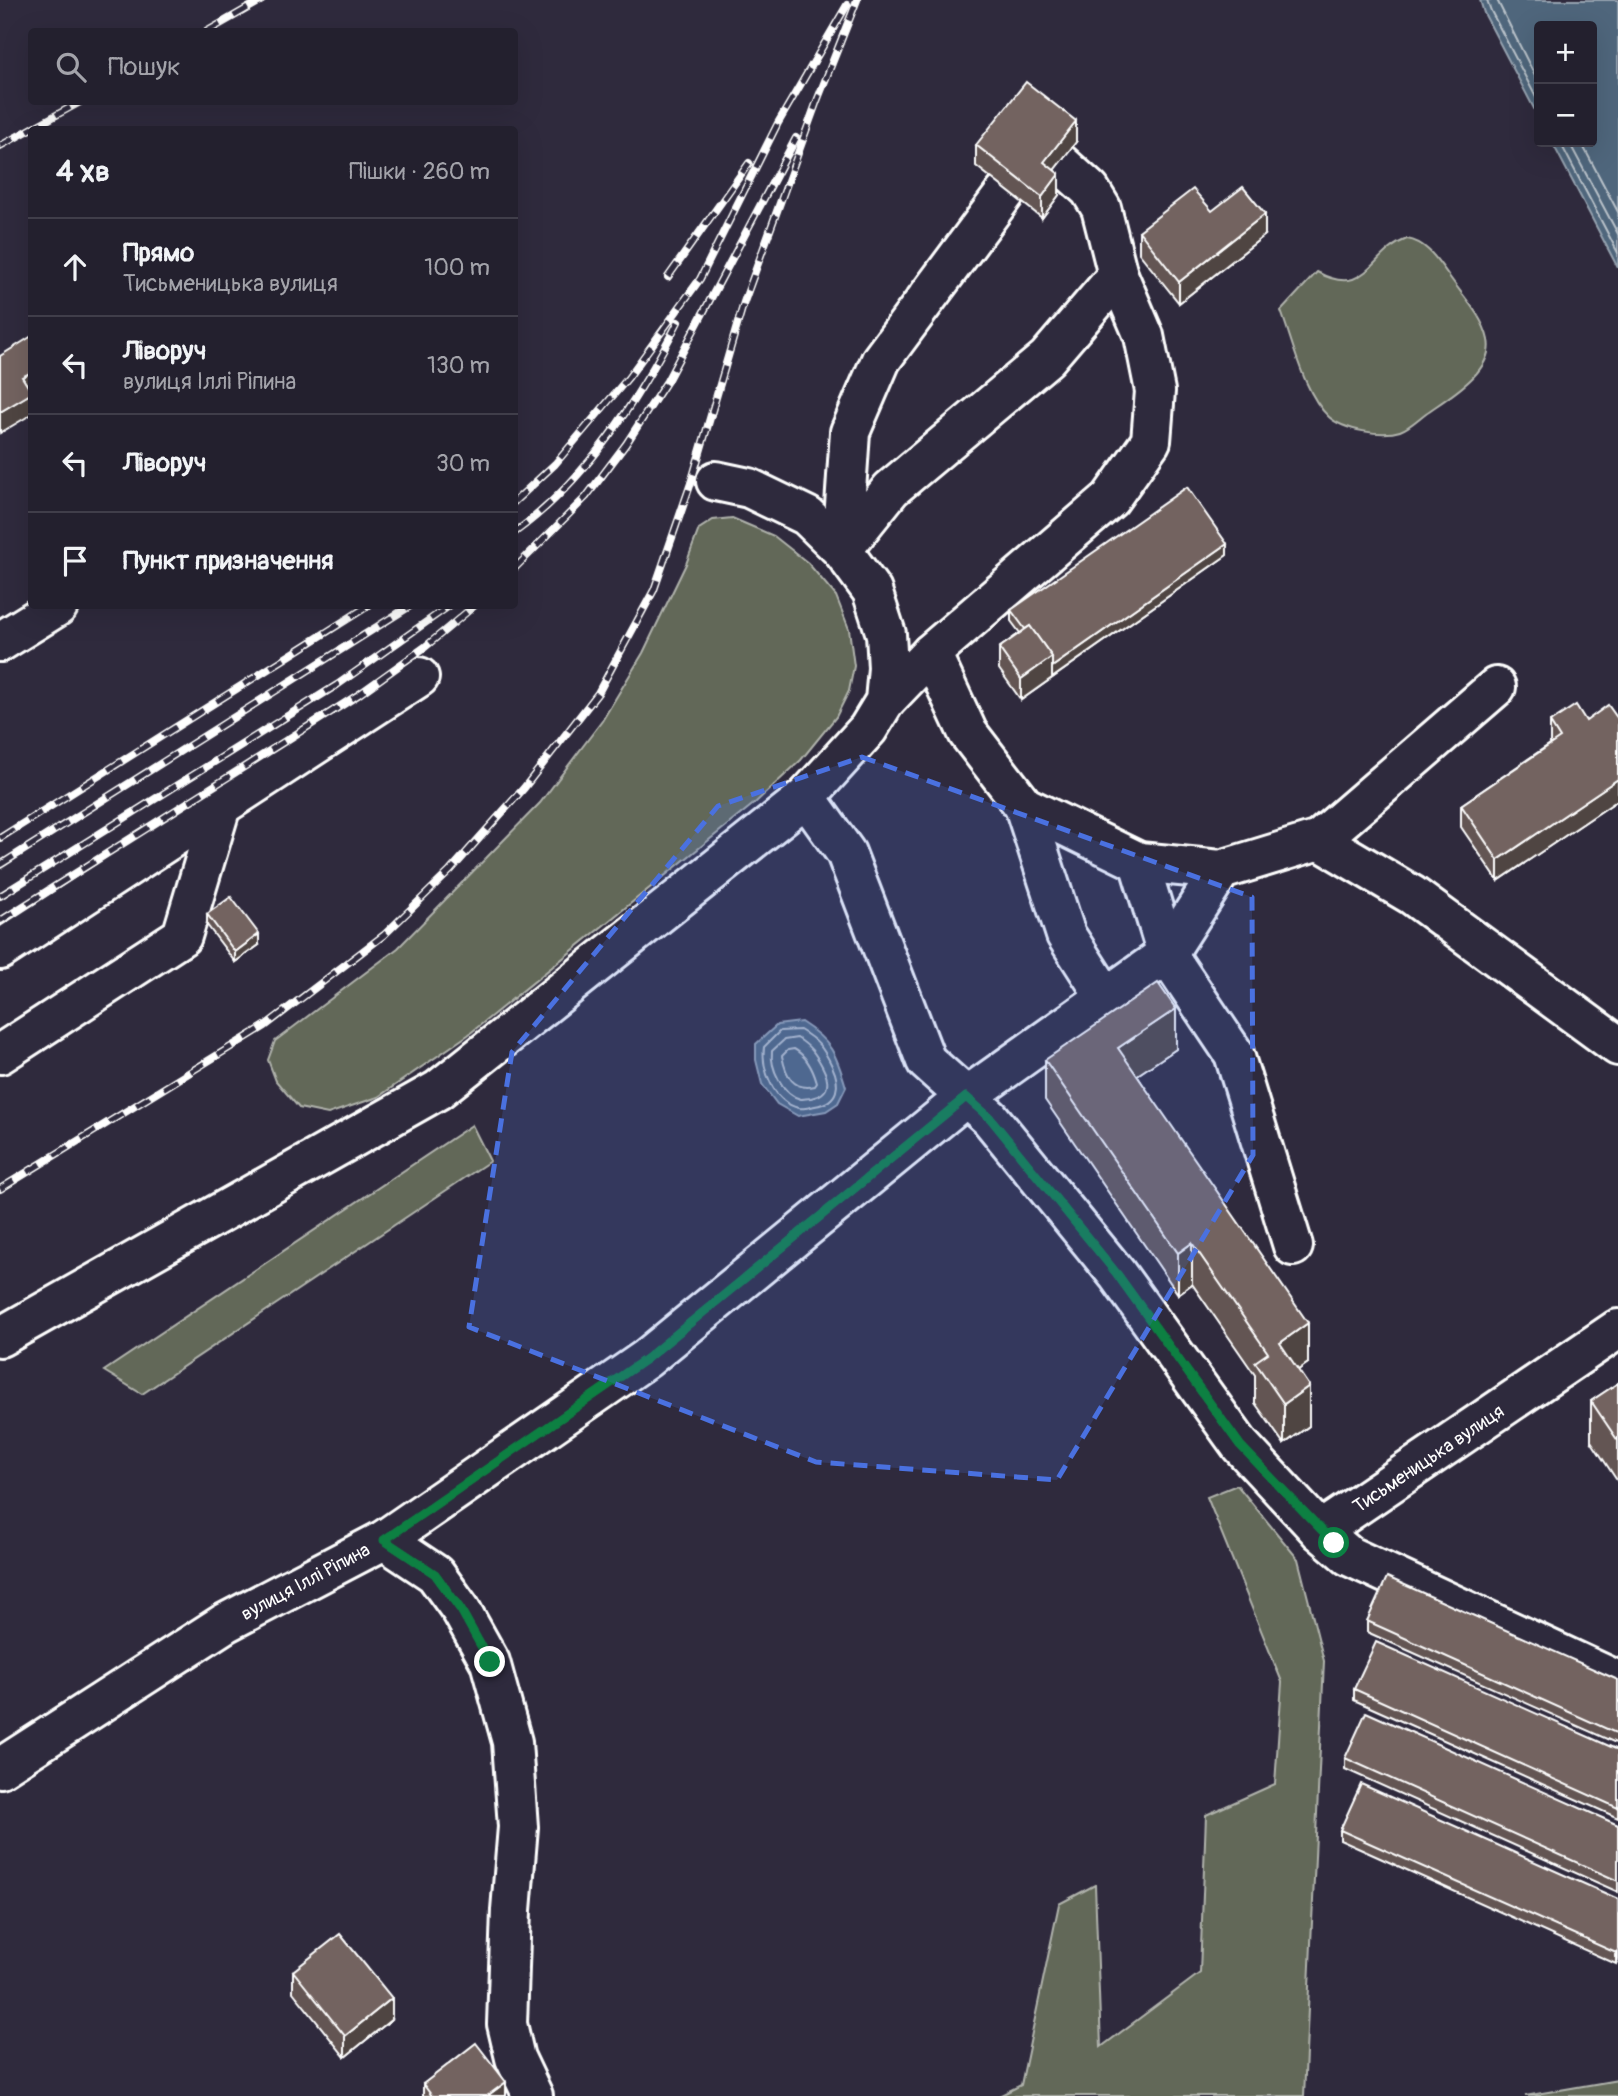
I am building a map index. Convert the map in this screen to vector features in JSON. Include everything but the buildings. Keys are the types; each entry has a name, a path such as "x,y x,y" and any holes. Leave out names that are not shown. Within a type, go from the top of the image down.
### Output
{"street":[{"path":"0,1337 438,1090 806,797 868,729 885,701 930,653 1111,499 1151,441 1155,391 1144,336 1118,275 1101,208 1090,190 1060,163"},
{"path":"842,550 850,432 881,360 1005,193"},
{"path":"842,550 891,489 1047,358 1118,275"},
{"path":"716,481 749,488 807,516 842,550 872,591 886,634 888,668 885,701"},
{"path":"0,642 53,609"},
{"path":"930,653 968,733 1024,806 1066,935 1107,999"},
{"path":"0,950 419,677"},
{"path":"1024,806 1139,862 1221,870 1319,840 1496,687"},
{"path":"806,797 846,853 926,1061 990,1118 1117,1274 1240,1445 1320,1531 1349,1556 1618,1681"},
{"path":"0,1054 182,936 221,806"},
{"path":"1319,840 1412,895 1618,1046"},
{"path":"1139,862 1167,954 1234,1054 1293,1246"},
{"path":"1167,954 1221,870"},
{"name":"вулиця Іллі Ріпина","path":"0,1768 225,1623 384,1540 646,1359 966,1097 1167,954"},
{"name":"Тисьменицька вулиця","path":"1320,1531 1618,1329"},
{"path":"384,1540 435,1574 461,1610 490,1662 512,1742 518,1827 511,1910 507,2024 515,2058 533,2096"}],"highlighted area":[{"path":"862,757 1252,897 1253,1155 1057,1480 816,1462 469,1327 512,1052 718,806"}],"green space":[{"path":"1407,239 1420,244 1431,253 1472,306 1485,331 1488,351 1477,373 1468,382 1407,428 1392,433 1373,433 1343,426 1329,417 1313,395 1300,367 1281,311 1317,272 1334,279 1347,280 1357,277 1394,246"},
{"path":"732,518 774,536 808,563 836,596 849,629 854,666 849,691 836,717 801,760 756,802 468,1035 378,1097 328,1114 299,1108 276,1081 268,1060 275,1041 398,948 540,803 602,721 643,653 686,564 699,529 713,520"},
{"path":"472,1125 490,1161 142,1394 104,1371"},
{"path":"1237,1485 1298,1559 1324,1661 1304,2096 999,2096 1021,2085 1059,1904 1095,1885 1101,2047 1200,1973 1206,1815 1275,1784 1282,1682 1207,1497"},
{"path":"1618,2080 1618,2096 1525,2096"}],"water":[{"path":"1480,0 1618,0 1618,268 1555,147 1597,147 1597,21 1534,21 1534,108 1484,13"},
{"path":"801,1022 819,1035 831,1049 846,1087 838,1103 826,1111 798,1116 777,1104 762,1084 756,1060 756,1044 777,1025"}],"railway":[{"path":"213,28 262,0"},
{"path":"0,1189 265,1026 384,935 450,871 524,788 598,693 654,590 691,483 744,302 857,0"},
{"path":"518,498 555,464 628,378 700,279 778,123 847,5"},
{"path":"36,126 75,105"},
{"path":"0,146 28,131"},
{"path":"518,565 586,497 626,444 667,381 796,138"},
{"path":"668,277 749,163"},
{"path":"518,530 564,489 608,437 646,381 678,322"},
{"path":"0,838 363,609"},
{"path":"0,865 405,609"},
{"path":"0,896 337,685 445,609"},
{"path":"0,921 358,695 425,647 470,609"}],"route":[{"path":"490,1662 461,1610 435,1574 384,1540 646,1359 966,1097 990,1118 1117,1274 1240,1445 1334,1543"}]}
